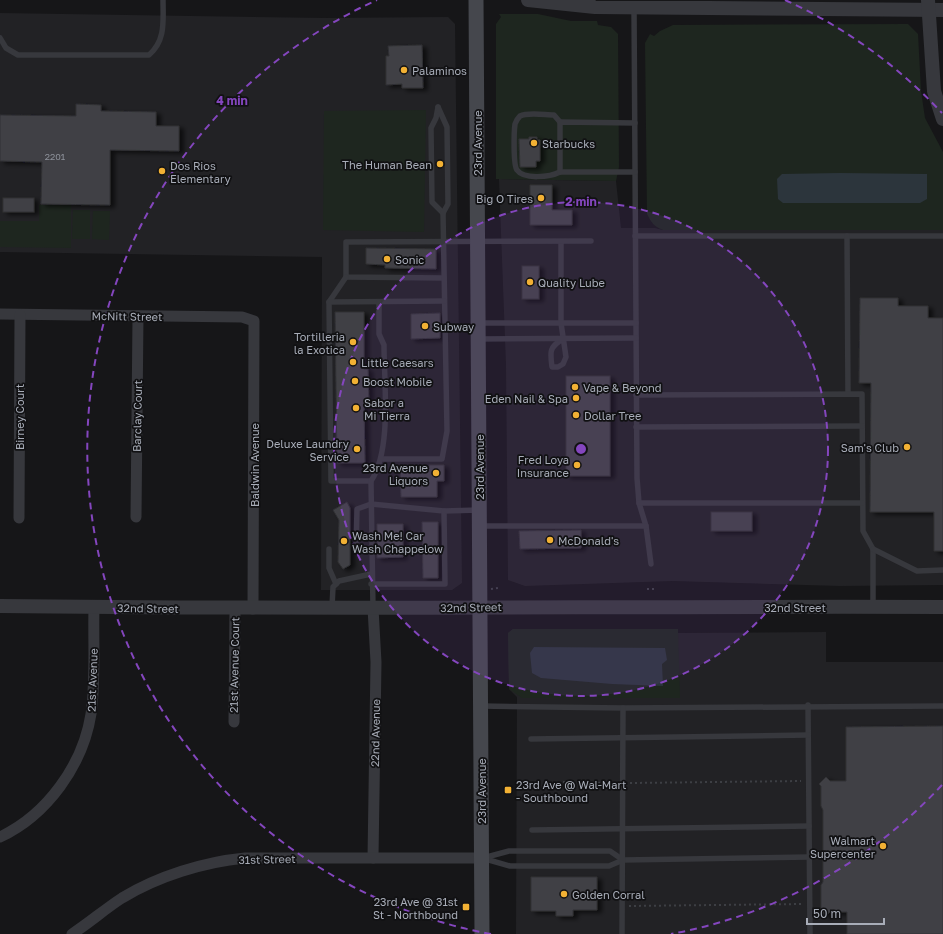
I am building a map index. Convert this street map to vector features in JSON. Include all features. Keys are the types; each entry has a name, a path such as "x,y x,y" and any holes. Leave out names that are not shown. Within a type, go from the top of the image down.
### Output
{"main road":[{"name":"23rd Avenue","path":"476,0 482,934"}],"street":[{"path":"528,0 595,8 788,4 928,5 943,10"},
{"path":"928,5 934,91 943,119"},
{"name":"McNitt Street","path":"0,314 242,317 254,321"},
{"name":"Birney Court","path":"19,518 20,315"},
{"name":"Barclay Court","path":"136,517 138,316"},
{"name":"Baldwin Avenue","path":"253,609 254,321"},
{"name":"32nd Street","path":"0,606 235,609 480,607 943,607"},
{"name":"21st Avenue","path":"0,837 16,829 50,799 65,780 79,752 88,724 92,702 94,607"},
{"name":"22nd Avenue","path":"373,608 376,662 373,858"},
{"name":"21st Avenue Court","path":"234,722 235,609"},
{"name":"31st Street","path":"72,934 124,897 164,878 202,865 245,858 482,858"}],"lane":[{"path":"0,38 6,48 18,55 149,55 157,48 163,36 163,0"},
{"path":"634,8 636,426 639,503 646,526 650,564"},
{"path":"381,459 442,458 447,431 443,213 448,204 447,127 438,107 436,118 431,128 432,202 443,213"},
{"path":"635,123 560,122 554,116 525,115 520,116 515,124 515,167 521,174 526,176 553,176 560,172 635,172"},
{"path":"560,122 560,172"},
{"path":"636,236 943,236"},
{"path":"847,236 848,394"},
{"path":"371,481 331,481 329,302 346,277 346,242 478,243 591,241"},
{"path":"561,242 561,323 566,357 563,364 558,367 552,367 551,351 553,345 563,339"},
{"path":"346,277 444,278"},
{"path":"329,302 444,301"},
{"path":"373,608 371,584 371,481 378,472 385,432 384,345 379,334 379,302"},
{"path":"478,323 636,323"},
{"path":"478,339 636,338"},
{"path":"636,395 862,394 863,531 873,549 874,607"},
{"path":"636,426 862,426"},
{"path":"639,503 862,503"},
{"path":"356,549 357,509 371,504 444,511 479,510"},
{"path":"371,584 445,584 444,511"},
{"path":"479,526 646,526"},
{"path":"329,549 329,568 336,584"},
{"path":"873,549 917,571 943,570"},
{"path":"332,609 334,586 339,581 371,574"},
{"path":"480,706 623,708 808,705 943,706"},
{"path":"808,705 810,934"},
{"path":"622,934 623,708"},
{"path":"531,739 808,735"},
{"path":"532,830 809,826"},
{"path":"482,858 509,851 610,851 623,860"},
{"path":"482,858 510,866 609,866 623,860 809,857"}],"path":[{"path":"647,589 655,589"},
{"path":"563,782 623,783 808,781"},
{"path":"629,906 810,904"}],"shaded area":[{"path":"0,13 325,18 448,17 455,24 462,583 452,590 321,590 322,257 0,252"},
{"path":"499,14 538,14 571,21 597,21 598,25 611,27 618,34 619,167 616,181 496,179 496,24 501,17"},
{"path":"908,24 918,34 921,91 925,118 943,152 943,230 663,230 651,222 647,214 645,43 650,34 654,36 660,31 673,25"},
{"path":"426,110 424,232 323,230 324,111"},
{"path":"782,174 927,174 927,199 920,203 783,203 778,199 777,179"},
{"path":"499,179 616,181 621,228 655,228 663,230 943,230 943,585 840,586 673,581 525,586 508,580 506,365"},
{"path":"39,205 71,205 71,248 0,247 0,221 39,221"},
{"path":"73,210 90,210 90,239 72,239"},
{"path":"93,211 110,211 109,240 92,239"},
{"path":"513,629 678,629 678,633 826,632 826,662 943,662 943,934 516,934 517,697 509,689 508,633"},
{"path":"513,629 678,629 680,698 522,698 509,689 508,633"},
{"path":"534,647 665,648 667,660 662,664 663,686 612,684 541,678 532,673 530,653"}],"building":[{"name":"Palaminos","path":"422,45 423,88 402,88 402,84 386,85 386,56 389,56 388,46"},
{"path":"76,104 101,105 101,111 156,112 156,126 179,126 179,151 110,150 110,205 41,204 42,162 0,161 0,115 76,116"},
{"path":"529,137 537,137 537,140 540,140 540,161 536,161 536,167 520,167 519,139 529,139"},
{"name":"Big O Tires","path":"530,185 552,185 552,210 572,210 572,225 530,225"},
{"path":"3,198 34,198 34,212 3,212"},
{"name":"Sonic","path":"366,248 436,249 436,269 385,268 385,265 366,264"},
{"name":"Quality Lube","path":"522,266 539,266 539,299 522,299"},
{"name":"Sam's Club","path":"860,298 898,298 898,306 928,306 928,318 943,318 943,551 934,551 934,512 870,512 871,383 859,383"},
{"path":"335,312 364,312 364,369 368,369 369,405 364,405 365,463 337,463"},
{"name":"Subway","path":"440,313 440,338 411,339 411,314"},
{"path":"566,376 610,376 610,476 566,476"},
{"path":"429,465 444,465 444,481 437,481 437,497 401,497 400,469 429,469"},
{"name":"Wash Me! Car Wash Chappelow","path":"347,502 350,508 350,565 343,569 338,562 339,520 333,510"},
{"path":"711,512 752,512 752,531 711,531"},
{"path":"422,522 438,522 438,578 423,578"},
{"path":"377,524 403,524 403,557 377,558"},
{"name":"McDonald's","path":"581,530 581,548 520,549 519,531"},
{"name":"Walmart Supercenter","path":"943,726 943,934 847,934 847,912 830,912 826,916 821,912 821,885 823,882 823,810 821,806 821,786 819,784 826,777 830,781 846,781 846,727"},
{"name":"Golden Corral","path":"531,877 597,877 597,910 573,910 573,916 556,916 556,911 531,911"}],"place":[{"name":"Palaminos","path":"404,70"},
{"name":"Starbucks","path":"534,143"},
{"name":"The Human Bean","path":"440,164"},
{"name":"Dos Rios Elementary","path":"162,171"},
{"name":"Big O Tires","path":"541,198"},
{"name":"Sonic","path":"387,259"},
{"name":"Quality Lube","path":"530,282"},
{"name":"Subway","path":"425,326"},
{"name":"Tortilleria la Exotica","path":"353,342"},
{"name":"Little Caesars","path":"353,362"},
{"name":"Boost Mobile","path":"355,381"},
{"name":"Vape & Beyond","path":"575,387"},
{"name":"Eden Nail & Spa","path":"576,398"},
{"name":"Sabor a Mi Tierra","path":"356,408"},
{"name":"Dollar Tree","path":"576,415"},
{"name":"Sam's Club","path":"907,447"},
{"name":"Deluxe Laundry Service","path":"357,449"},
{"name":"Fred Loya Insurance","path":"577,465"},
{"name":"23rd Avenue Liquors","path":"436,473"},
{"name":"McDonald's","path":"550,540"},
{"name":"Wash Me! Car Wash Chappelow","path":"344,541"},
{"name":"23rd Ave @ Wal-Mart - Southbound","path":"508,790"},
{"name":"Walmart Supercenter","path":"883,846"},
{"name":"Golden Corral","path":"564,894"},
{"name":"23rd Ave @ 31st St - Northbound","path":"466,907"}]}
